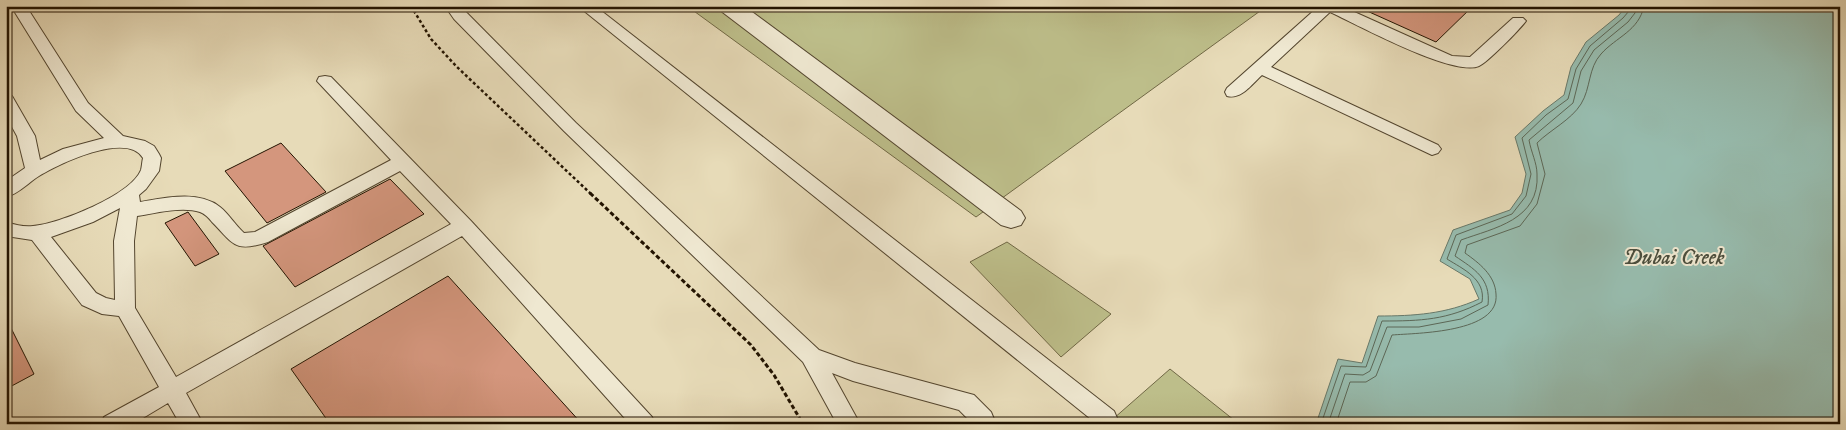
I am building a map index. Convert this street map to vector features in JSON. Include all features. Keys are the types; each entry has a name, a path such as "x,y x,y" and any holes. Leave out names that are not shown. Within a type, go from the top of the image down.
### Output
{"street":[{"path":"729,6 1012,218"}],"lane":[{"path":"18,6 82,107 119,142"},
{"path":"452,6 458,16 577,133 812,356 849,424"},
{"path":"585,6 1106,418"},
{"path":"1233,92 1328,6 1448,60 1463,64 1475,62 1518,21"},
{"path":"1260,68 1432,149"},
{"path":"325,81 464,226 644,424"},
{"path":"6,100 26,136 34,170"},
{"path":"6,191 34,170 100,144 119,142 135,144 146,148 152,157 152,167 131,201 123,256 125,309 192,424"},
{"path":"9,232 37,233 66,226 116,203 131,201 201,206 209,209 236,237 240,239 261,238 402,162"},
{"path":"112,424 464,226"},
{"path":"37,233 88,299 102,306 125,309"},
{"path":"812,356 853,372 966,402 983,419 984,424"}],"path":[{"path":"411,6 431,39 457,67 751,345 774,375 803,424"}],"green space":[{"path":"687,6 1267,6 976,217"},
{"path":"1007,242 1111,314 1061,357 970,262"},
{"path":"1170,369 1239,424 1123,424 1113,419"}],"water":[{"name":"Dubai Creek","path":"1626,6 1840,6 1840,424 1316,424 1338,359 1362,363 1378,316 1442,311 1479,299 1470,279 1440,261 1453,230 1510,210 1522,193 1526,174 1515,137 1543,111 1564,95 1571,67 1586,42 1619,15"}],"building":[{"path":"1356,6 1473,6 1436,42"},
{"path":"281,143 326,192 267,223 225,171"},
{"path":"390,179 424,214 295,287 263,246"},
{"path":"188,212 219,254 195,266 165,223"},
{"path":"448,276 582,424 330,424 291,369"},
{"path":"6,318 34,374 6,389"}]}
